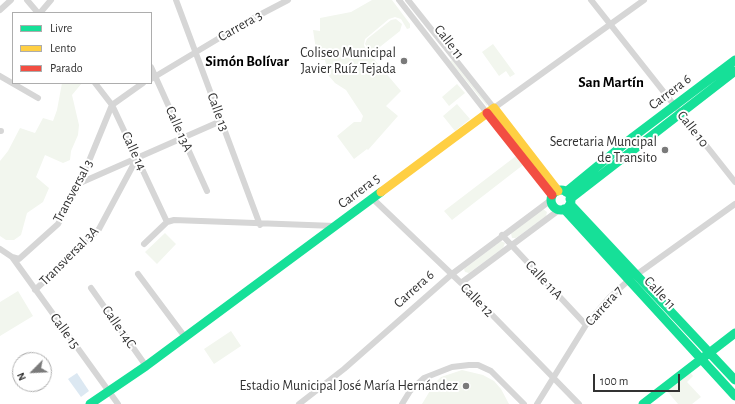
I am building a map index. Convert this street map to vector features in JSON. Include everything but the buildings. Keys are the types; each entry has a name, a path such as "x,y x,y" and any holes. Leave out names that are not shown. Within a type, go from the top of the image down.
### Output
{"main road":[{"name":"Carrera 6","path":"561,200 674,105 735,60"},
{"name":"Carrera 6","path":"561,200 680,114 735,71"},
{"name":"Carrera 5","path":"90,404 146,366 490,111"},
{"name":"Calle 11","path":"490,111 561,200 629,280 705,355 735,380"},
{"name":"Calle 11","path":"561,200 637,275 705,355 735,396"},
{"path":"642,404 735,333"}],"street":[{"path":"0,10 11,0"},
{"path":"27,0 38,12"},
{"path":"40,12 51,0"},
{"name":"Calle 13","path":"176,0 260,224"},
{"name":"Carrera 3","path":"153,77 246,22 288,0"},
{"name":"Calle 11","path":"399,0 442,56 490,111"},
{"name":"Calle 11","path":"408,0 449,50 490,111"},
{"name":"Calle 10","path":"591,0 735,182"},
{"name":"Carrera 5","path":"490,111 644,0"},
{"path":"442,56 449,50"},
{"path":"0,76 12,83"},
{"name":"Calle 13A","path":"153,77 207,191"},
{"path":"14,84 38,98"},
{"name":"Calle 14","path":"96,84 112,105 167,222"},
{"path":"112,105 142,84"},
{"name":"Transversal 3","path":"12,257 19,259 58,224 80,183 112,105"},
{"path":"80,183 221,121"},
{"name":"Transversal 3A","path":"35,290 99,229 137,158"},
{"name":"Calle 12","path":"372,198 452,274 579,404"},
{"name":"Carrera 6","path":"299,404 344,369 452,274 502,235 561,200"},
{"name":"Carrera 6","path":"461,283 512,245 561,200"},
{"name":"Carrera 7","path":"537,404 586,325 610,297 629,280 735,204"},
{"path":"144,244 167,222 174,220 336,226"},
{"name":"Calle 11A","path":"502,235 586,325"},
{"path":"0,249 12,257"},
{"name":"Calle 15","path":"12,257 118,404"},
{"path":"138,274 185,337"},
{"name":"Calle 14C","path":"91,288 146,366"},
{"path":"402,404 410,391 424,378 452,367 478,365 491,371 524,404"}],"shaded area":[{"path":"372,0 392,0 410,24 410,28 407,29 401,19 395,17 389,19 365,39 364,45 366,50 375,54 373,58 401,91 386,106 398,116 368,150 367,149 354,159 337,136 354,122 361,122 363,116 346,90 335,83 329,76 325,60 321,60 318,49 316,50 313,30 320,31 320,18 351,12"},
{"path":"396,19 402,24 400,31 376,50 369,50 365,44 367,39 391,20"},
{"path":"493,44 515,74 510,77 506,71 499,76 482,52"},
{"path":"452,60 487,104 487,106 450,61"},
{"path":"62,84 81,84 72,95 79,125 78,135 71,151 70,160 63,163 45,155 36,177 49,188 43,202 27,213 21,235 14,240 6,240 0,236 0,161 8,151 20,128 35,133 43,118 53,121 57,110"},
{"path":"457,84 465,93 449,106 442,97"},
{"path":"457,104 470,119 455,131 443,116"},
{"path":"516,156 523,165 452,220 444,211"},
{"path":"543,209 547,212 546,216 516,238 512,238 511,233"},
{"path":"165,233 176,244 157,264 145,252"},
{"path":"501,241 505,243 503,248 469,273 465,272 464,269"},
{"path":"18,291 33,316 0,336 0,302"},
{"path":"231,331 241,346 214,364 204,349"},
{"name":"Estadio Municipal José María Hernández","path":"462,370 483,375 494,381 501,389 509,404 422,404 434,384 441,377"},
{"path":"690,372 693,376 687,382 701,397 692,404 678,404 667,391"},
{"path":"77,373 89,391 81,397 68,379"}],"traffic: fast":[{"path":"566,192 633,137 735,60"},
{"path":"570,199 735,71"},
{"path":"561,190 568,193 571,200 568,207 561,210 554,207 551,200 554,193 561,190"},
{"path":"90,404 146,366 381,192"},
{"path":"570,204 735,380"},
{"path":"564,209 735,396"},
{"path":"643,404 735,333"}],"traffic: slow":[{"path":"381,192 494,108 558,191"}],"traffic: jam":[{"path":"487,113 552,195"}],"place":[{"name":"Coliseo Municipal Javier Ruíz Tejada","path":"404,61"},
{"name":"Secretaria Muncipal de Transito","path":"665,150"},
{"name":"Estadio Municipal José María Hernández","path":"466,386"}],"district":[{"name":"Simón Bolívar","path":"247,61"},
{"name":"San Martín","path":"611,82"}]}
